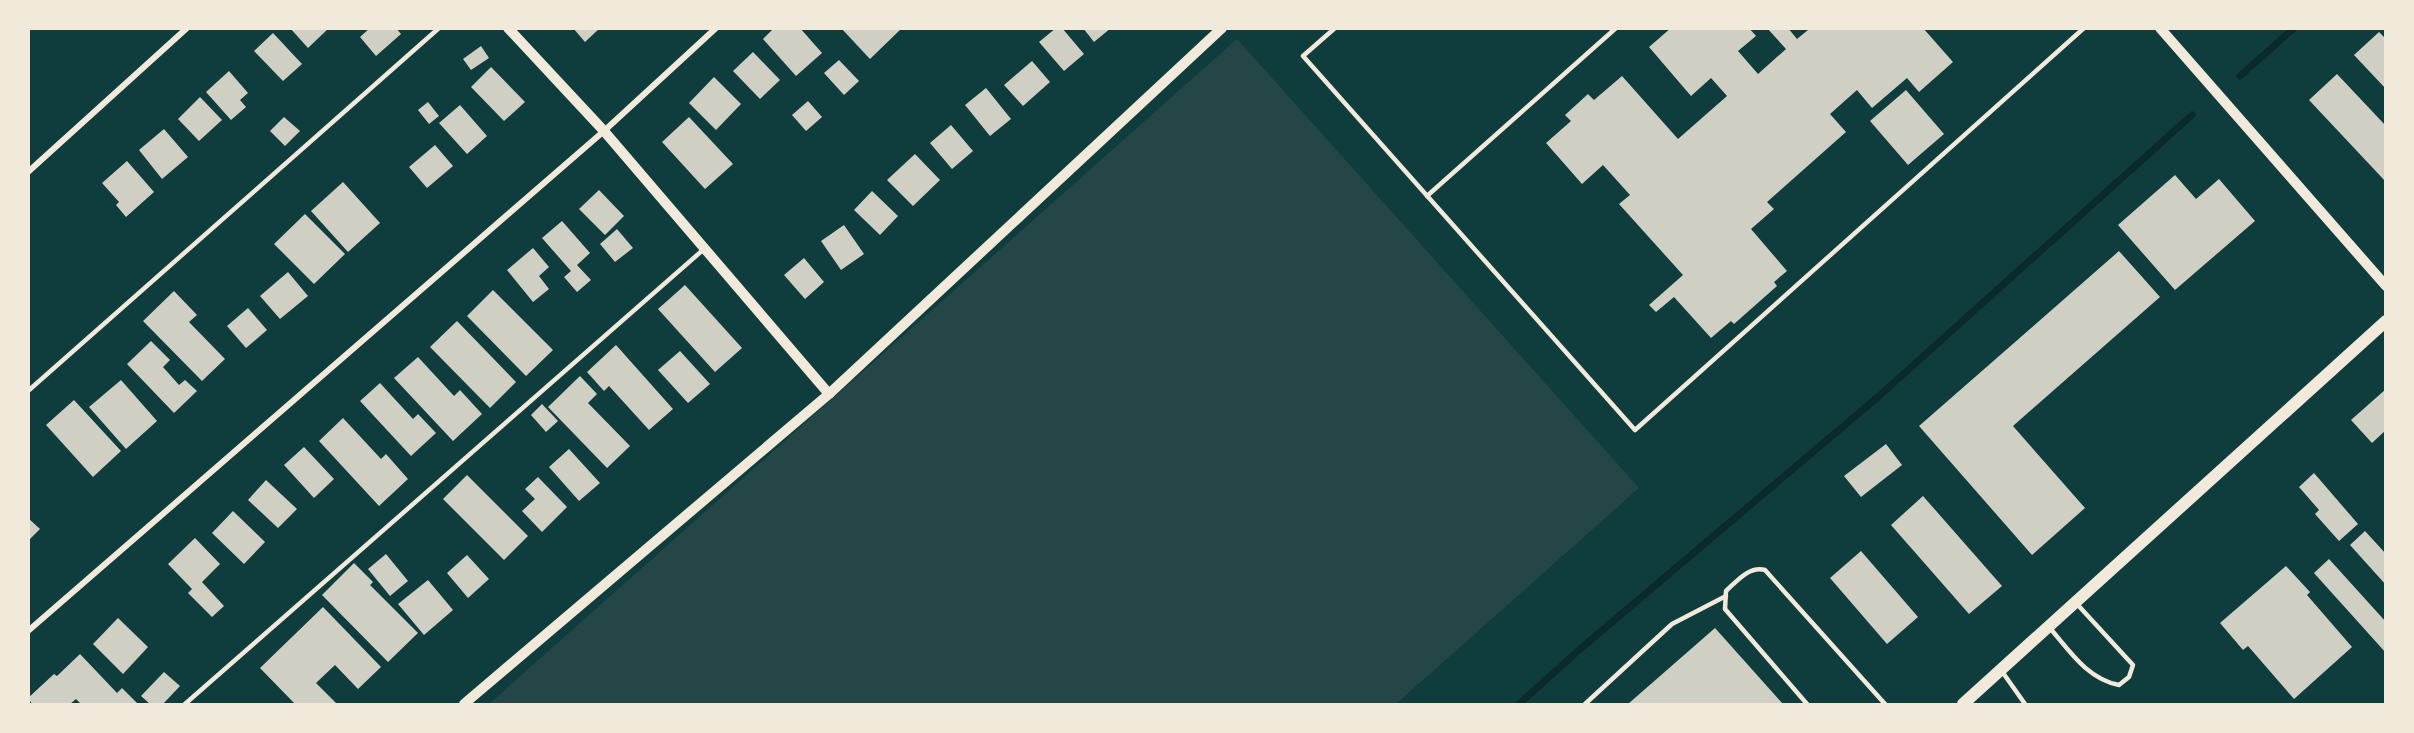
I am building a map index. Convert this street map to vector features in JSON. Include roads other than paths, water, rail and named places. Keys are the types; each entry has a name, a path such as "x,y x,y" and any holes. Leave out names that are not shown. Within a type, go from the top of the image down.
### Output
{"main road":[{"path":"1963,705 2385,321"}],"street":[{"path":"28,172 188,28"},
{"path":"508,28 604,131 829,394"},
{"path":"28,631 604,131 716,28"},
{"path":"464,705 829,394 1222,28"},
{"path":"2160,28 2385,286"}],"lane":[{"path":"28,391 439,28"},
{"path":"1335,28 1303,56 1635,430 2084,28"},
{"path":"1427,195 1616,28"},
{"path":"28,160 35,167"},
{"path":"185,705 704,249"},
{"path":"1807,705 1725,609 1726,591 1747,572 1757,568 1765,570 1886,705"},
{"path":"1585,705 1672,624 1726,596"},
{"path":"2049,627 2083,667 2105,682 2119,685 2129,677 2133,665 2076,603"},
{"path":"2001,670 2025,705"}],"waterway":[{"path":"2240,76 2294,28"},
{"path":"1519,704 1579,650 1879,396 2192,115"}]}
